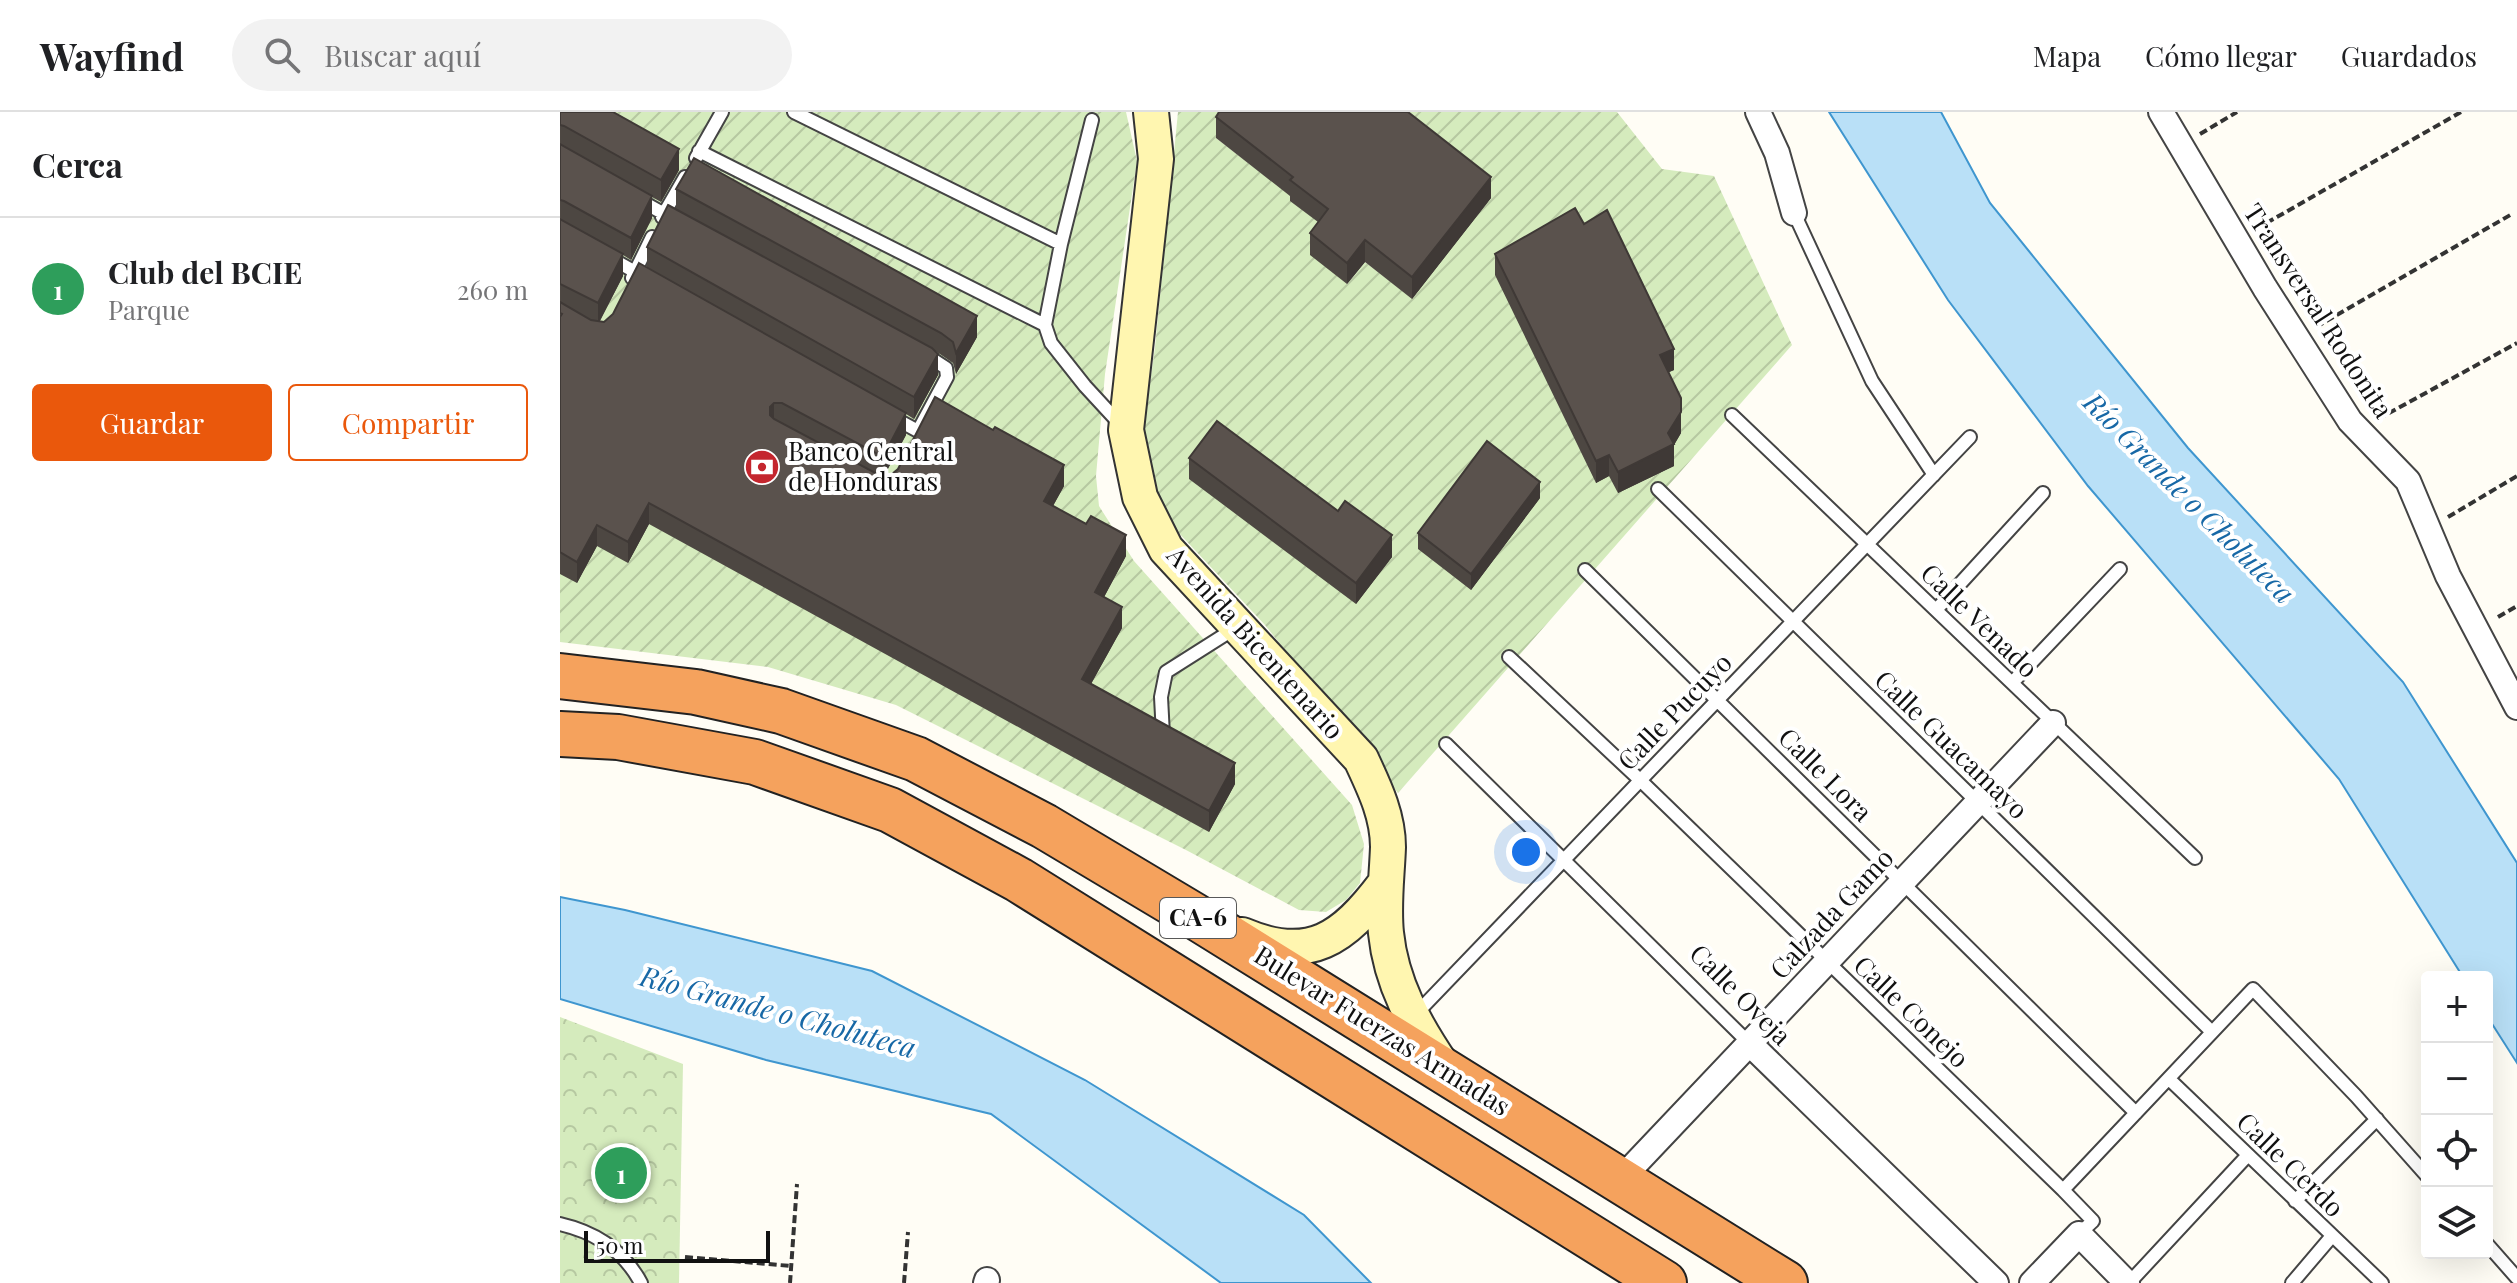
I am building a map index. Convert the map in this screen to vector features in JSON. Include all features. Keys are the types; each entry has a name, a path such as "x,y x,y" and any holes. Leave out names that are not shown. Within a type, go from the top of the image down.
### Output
{"highway":[{"name":"Bulevar Fuerzas Armadas","path":"560,676 696,692 781,711 916,759 1044,826 1193,915 1785,1283"},
{"name":"CA-6","path":"560,734 618,737 755,762 890,810 1019,880 1664,1283"}],"street":[{"name":"Avenida Bicentenario","path":"1151,112 1156,159 1126,430 1140,497 1166,549 1361,759 1380,799 1388,845 1384,885 1386,935 1397,983 1412,1018 1446,1070"},
{"path":"1758,112 1777,153 1794,213"},
{"name":"Transversal Rodonita","path":"2161,112 2237,241 2350,421 2408,481 2448,576 2517,707"},
{"name":"Calzada Gamo","path":"1620,1180 2053,723"},
{"path":"1193,915 1254,940 1281,946 1310,945 1338,935 1361,916 1384,885"},
{"name":"Calle Oveja","path":"1749,1043 1996,1283"},
{"path":"2032,1283 2079,1234 2128,1283"}],"lane":[{"path":"623,296 664,214 722,112"},
{"path":"794,112 1061,244"},
{"path":"1092,120 1061,244 1045,325 1051,343 1059,354 1126,430"},
{"path":"699,151 1045,325"},
{"path":"625,192 691,229"},
{"path":"1794,213 1872,381 1934,475"},
{"path":"598,251 662,288"},
{"path":"910,347 946,368 947,377 911,445"},
{"path":"878,408 918,431"},
{"name":"Calle Venado","path":"1732,415 2195,858"},
{"name":"Calle Pucuyo","path":"1412,1018 1970,437"},
{"name":"Calle Guacamayo","path":"1658,489 2212,1032"},
{"path":"1936,610 2043,493"},
{"path":"2012,683 2120,569"},
{"name":"Calle Lora","path":"1585,570 2136,1113"},
{"path":"1163,735 1161,697 1166,672 1239,625"},
{"name":"Calle Conejo","path":"1509,657 2063,1190 2093,1221 2079,1234"},
{"name":"Calle Oveja","path":"1446,744 1749,1043"},
{"path":"2063,1190 2253,989 2421,1169"},
{"name":"Calle Cerdo","path":"2169,1079 2382,1283"},
{"path":"2295,1201 2377,1119"},
{"path":"2128,1283 2248,1155"},
{"path":"560,1224 585,1230 629,1262 641,1283"},
{"path":"2292,1283 2332,1236"},
{"path":"2493,1251 2517,1278"}],"path":[{"path":"2181,146 2237,112"},
{"path":"2237,241 2461,112"},
{"path":"2297,338 2512,214"},
{"path":"2359,430 2517,343"},
{"path":"2429,529 2517,476"},
{"path":"790,1283 797,1184"},
{"path":"904,1283 908,1232"},
{"path":"685,1257 791,1266"}],"green space":[{"path":"560,112 1126,112 1137,161 1105,374 1096,476 1099,506 1134,561 1352,805 1364,844 1360,883 1346,900 1326,912 1299,910 896,705 768,667 560,642"},
{"path":"1178,112 1236,112 1216,138 1265,176 1279,159 1328,230 1347,284 1365,262 1412,298 1381,112 1617,112 1662,169 1714,176 1792,345 1398,793 1265,625 1177,531 1149,479 1142,440 1155,347"},
{"path":"560,1017 683,1064 679,1283 560,1283"}],"water":[{"name":"Río Grande o Choluteca","path":"1829,112 1941,112 1990,203 2188,448 2403,682 2517,863 2517,1063 2493,1025 2493,971 2459,971 2339,779 2088,486 1948,300"},
{"name":"Río Grande o Choluteca","path":"560,897 872,971 1085,1080 1304,1215 1371,1283 1221,1283 991,1114 766,1060 560,999"}],"building":[{"path":"560,112 613,112 679,149 661,180 560,125"},
{"path":"1219,112 1408,112 1491,177 1412,277 1365,240 1347,263 1310,233 1328,209 1290,180 1293,177 1216,117"},
{"path":"560,144 652,196 631,238 560,200"},
{"path":"694,158 977,316 956,353 953,342 941,333 676,189"},
{"path":"668,205 932,348 938,354 914,397 647,247"},
{"path":"1575,208 1584,224 1607,210 1674,349 1660,355 1681,398 1681,412 1668,433 1674,444 1618,472 1609,455 1596,461 1495,254"},
{"path":"560,219 623,254 598,303 560,284"},
{"name":"Banco Central de Honduras","path":"639,263 906,413 883,457 782,403 774,403 770,407 770,415 774,419 879,475 892,474 898,469 935,397 1064,465 1044,501 1086,524 1091,516 1126,535 1095,592 1122,607 1082,679 1235,763 1209,811 649,503 628,542 597,525 577,562 560,552 560,302 591,320 604,322 613,314"},
{"path":"1217,421 1338,511 1345,501 1392,535 1356,583 1189,458"},
{"path":"1487,441 1540,482 1471,574 1418,533"}],"place":[{"name":"Banco Central de Honduras","path":"762,467"},
{"name":"Club del BCIE","path":"621,1173"}]}
